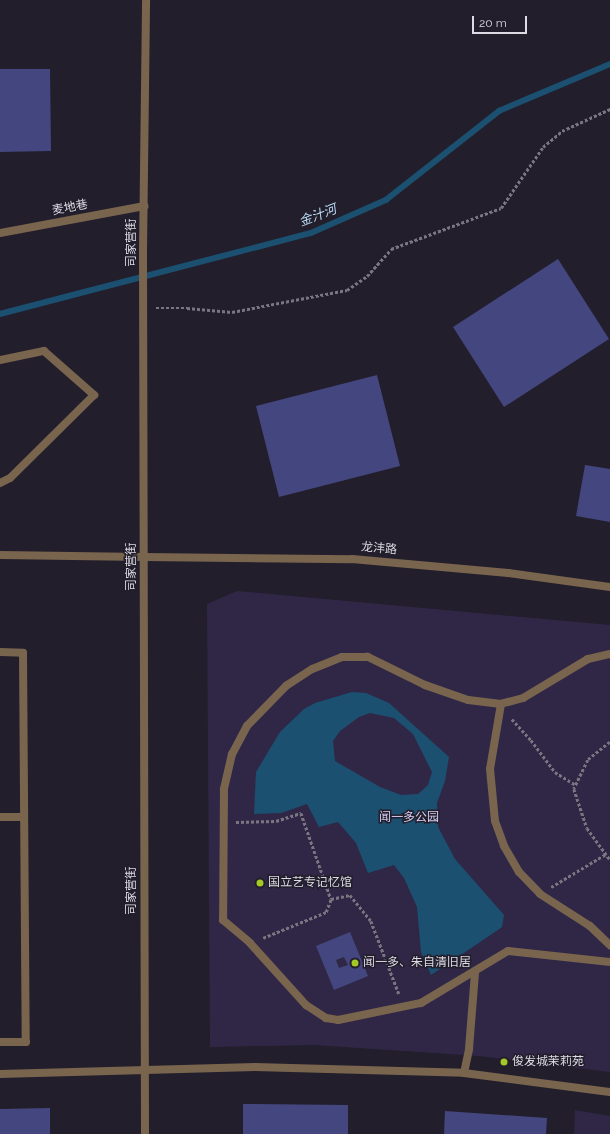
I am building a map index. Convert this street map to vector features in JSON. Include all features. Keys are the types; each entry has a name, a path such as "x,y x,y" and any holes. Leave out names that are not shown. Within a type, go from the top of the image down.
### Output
{"street":[{"name":"司家营街","path":"145,1134 143,252 146,0"},
{"name":"麦地巷","path":"0,233 144,206"},
{"path":"0,360 44,351 94,395 10,478 0,483"},
{"name":"龙沣路","path":"0,555 352,559 508,573 610,587"},
{"path":"0,652 23,652 26,1042 0,1042"},
{"path":"610,654 588,659 523,698 501,704 468,700 425,685 368,657 342,657 312,669 286,686 247,726 232,754 224,789 223,920 250,943 306,1005 326,1018 338,1020 421,1003 508,951 610,962"},
{"path":"501,704 490,769 495,821 504,846 519,872 540,894 590,926 610,945"},
{"path":"0,817 24,817"},
{"path":"464,1073 469,1049 475,972"},
{"path":"0,1074 255,1067 464,1073 610,1092"}],"path":[{"path":"143,309 187,308 232,312 347,290 367,276 391,249 501,208 543,147 562,131 610,109"},
{"path":"501,704 555,772 576,785"},
{"path":"610,742 588,760 576,785 578,807 587,828 610,860"},
{"path":"224,823 276,820 301,812 331,900 326,912 250,943"},
{"path":"540,894 606,854"},
{"path":"331,900 350,895 371,922 404,1007"}],"green space":[{"name":"闻一多公园","path":"237,591 610,625 610,1072 479,1056 314,1045 210,1047 207,604"},
{"path":"575,1110 610,1116 610,1134 574,1134"}],"water":[{"path":"352,692 366,693 389,703 449,757 445,781 437,803 438,827 455,859 504,915 502,927 431,975 421,952 417,907 404,878 394,865 368,873 356,843 338,822 319,827 307,804 281,813 254,814 256,772 280,732 304,709 315,703","holes":["370,713 394,718 413,734 432,772 428,785 418,794 401,795 380,787 335,761 333,741 340,731 359,717"]}],"building":[{"path":"0,69 50,69 51,151 0,152"},
{"path":"558,259 609,339 504,407 453,327"},
{"path":"377,375 400,466 279,497 256,406"},
{"path":"585,465 610,469 610,522 576,516"},
{"name":"闻一多、朱自清旧居","path":"350,932 368,976 334,990 316,946","holes":["344,957 348,965 339,968 336,960"]},
{"path":"243,1104 348,1105 348,1134 243,1134"},
{"path":"50,1108 50,1134 0,1134 0,1109"},
{"path":"445,1111 547,1118 546,1134 444,1134"}],"waterway":[{"name":"金汁河","path":"0,314 311,233 386,200 499,111 610,64"}],"place":[{"name":"国立艺专记忆馆","path":"260,883"},
{"name":"闻一多、朱自清旧居","path":"355,963"},
{"name":"俊发城茉莉苑","path":"504,1062"}]}
